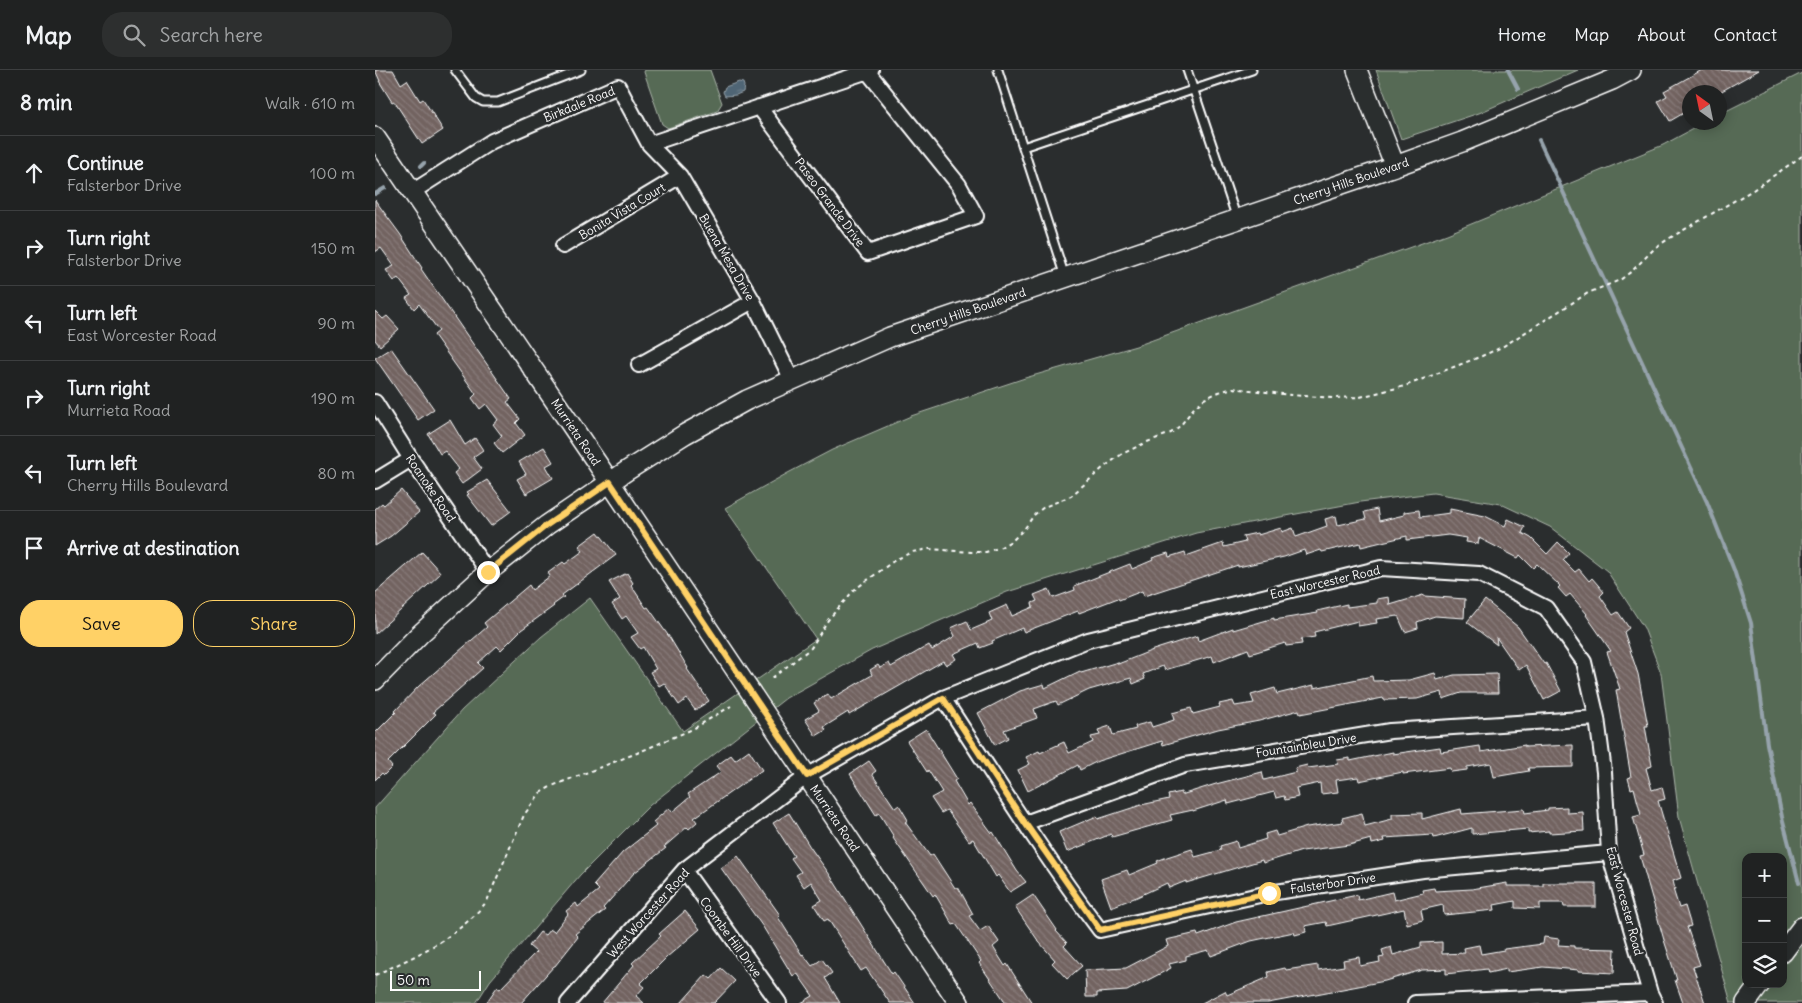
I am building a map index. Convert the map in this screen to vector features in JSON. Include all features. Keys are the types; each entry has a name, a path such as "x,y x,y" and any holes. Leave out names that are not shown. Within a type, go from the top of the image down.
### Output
{"street":[{"path":"1357,70 1395,166"},
{"name":"Cherry Hills Boulevard","path":"375,680 419,635 488,572 547,525 610,482 705,423 747,400 890,337 1395,166 1516,120 1631,70"},
{"path":"649,144 869,71"},
{"name":"Paseo Grande Drive","path":"759,107 868,253 976,216 959,185 869,71"},
{"name":"Birkdale Road","path":"412,192 492,141 618,86 649,144"},
{"name":"Murrieta Road","path":"375,137 610,482 959,1003"},
{"name":"Buena Mesa Drive","path":"649,144 680,176 753,301 792,380"},
{"name":"Bonita Vista Court","path":"563,246 680,176"},
{"path":"639,365 753,301"},
{"name":"Roanoke Road","path":"375,402 411,459 488,572"},
{"path":"375,481 411,459"},
{"name":"East Worcester Road","path":"807,776 943,698 1088,640 1381,568 1479,574 1546,608 1584,662 1597,718 1604,772 1609,853 1653,998"},
{"name":"Falsterbor Drive","path":"943,698 1025,823 1100,930 1269,893 1423,870 1609,853"},
{"name":"Fountainbleu Drive","path":"1025,823 1185,765 1390,731 1597,718"},
{"name":"West Worcester Road","path":"568,1003 684,870 807,776"},
{"name":"Coombe Hill Drive","path":"684,870 771,1000"},
{"path":"1787,947 1802,927"},
{"path":"1746,1003 1757,988"},
{"path":"1415,1003 1653,998"}],"lane":[{"path":"455,70 476,98 483,102 499,102 581,70"},
{"path":"998,70 1065,278"},
{"path":"1187,70 1237,220"},
{"path":"1023,147 1252,70"}],"path":[{"path":"772,678 811,648 827,620 853,590 895,560 913,552 929,549 986,552 1001,547 1013,540 1034,515 1044,507 1071,496 1122,454 1171,433 1181,425 1193,408 1204,399 1233,388 1291,396 1360,397 1405,386 1482,356 1517,337 1569,304 1632,271 1656,247 1753,190 1802,156"},
{"path":"375,974 420,954 454,933 478,912 487,901 524,815 540,793 552,786 637,754 693,729 731,706"}],"green space":[{"path":"645,70 710,70 722,103 717,111 668,128 662,124 644,72"},
{"path":"1376,70 1578,70 1479,113 1401,139"},
{"path":"1802,73 1802,1003 1731,1003 1679,817 1661,673 1644,628 1607,571 1550,527 1501,504 1433,493 1360,502 1196,533 1007,592 872,650 786,698 650,805 580,875 490,981 476,1003 375,1003 375,808 462,710 541,637 590,598 683,731 816,639 725,508 832,450 911,416 1025,378 1136,346 1447,234 1663,145 1691,130 1727,130 1727,110"}],"water":[{"path":"739,82 743,83 743,92 725,96 723,92 725,87"}],"building":[{"path":"375,70 393,70 401,84 407,80 420,101 423,99 443,130 422,144 394,101 392,102 379,81"},
{"path":"1702,70 1759,70 1727,88 1727,85 1682,85 1682,114 1670,121 1658,101 1667,96 1664,91"},
{"path":"375,200 511,399 507,402 520,419 516,423 525,435 502,453 494,443 502,436 493,424 498,420 486,404 480,409 472,398 476,394 434,335 439,331 419,304 414,309 406,298 411,295 398,278 394,281 386,270 394,266 381,248 375,252"},
{"path":"375,311 383,319 387,316 399,329 380,346 375,340"},
{"path":"391,348 434,409 418,420 375,358"},
{"path":"450,420 465,445 475,438 483,450 473,457 482,469 462,484 454,473 459,469 445,451 440,454 428,434"},
{"path":"544,447 553,462 546,466 553,478 526,494 517,479 526,474 519,462"},
{"path":"487,480 511,511 491,526 467,495 469,494 467,492"},
{"path":"401,490 419,512 391,536 375,546 375,509 382,503 384,505"},
{"path":"1377,509 1379,521 1404,515 1404,512 1419,510 1420,517 1450,513 1450,509 1485,516 1505,526 1508,519 1525,527 1522,533 1531,538 1547,554 1558,542 1569,553 1563,560 1575,572 1579,569 1589,581 1592,578 1604,592 1600,596 1613,615 1618,612 1629,628 1624,632 1638,674 1648,726 1645,726 1652,766 1646,768 1652,790 1662,787 1665,799 1658,801 1681,878 1673,881 1675,889 1673,889 1679,908 1685,906 1691,926 1687,927 1700,965 1693,967 1705,1003 1683,1003 1640,856 1644,855 1633,817 1641,815 1634,788 1631,789 1628,778 1631,777 1616,690 1620,689 1607,652 1611,651 1587,614 1570,594 1566,597 1558,588 1560,586 1537,564 1533,568 1520,555 1518,558 1479,538 1478,544 1466,542 1467,538 1448,535 1407,540 1407,536 1361,547 1360,543 1322,552 1321,550 1306,555 1304,550 1284,557 1238,567 1238,565 1144,596 1142,591 1119,600 1118,598 1024,632 1022,628 980,648 978,643 953,654 956,659 946,665 943,661 849,715 848,712 824,727 826,730 816,736 805,719 819,711 814,703 828,694 831,699 872,675 870,670 878,665 880,668 889,663 891,667 929,645 932,650 955,636 951,628 967,621 971,630 992,621 989,613 1007,605 1012,616 1033,607 1032,603 1037,601 1034,595 1049,589 1053,598 1075,590 1074,586 1130,564 1132,569 1153,560 1152,558 1168,553 1169,557 1185,552 1186,556 1223,543 1224,547 1245,542 1243,536 1257,533 1258,535 1281,528 1282,532 1293,528 1296,537 1327,526 1325,519 1336,516 1338,525 1366,519 1364,512"},
{"path":"598,532 616,555 562,595 564,597 521,630 501,650 497,646 478,663 483,668 433,712 436,714 388,762 392,767 375,780 375,733 419,686 487,627 484,623 529,585 532,590 550,576 548,573 583,551 579,546"},
{"path":"422,552 441,573 375,634 375,593"},
{"path":"627,573 633,583 631,585 646,608 648,607 670,638 687,669 709,701 695,710 687,699 679,705 664,683 659,686 650,672 656,669 643,647 640,649 631,637 638,633 626,616 622,619 612,604 620,599 609,582"},
{"path":"1423,595 1465,599 1464,618 1435,616 1417,622 1418,628 1405,632 1398,616 1376,619 1377,623 1358,626 1358,621 1314,632 1315,637 1301,639 1302,644 1286,646 1285,643 1250,654 1248,649 1214,662 1212,656 1165,670 1163,666 1143,674 1145,679 1133,684 1131,678 1089,690 1058,705 1056,701 1034,709 1037,718 1004,730 1008,738 995,745 978,713 1020,691 1044,684 1045,688 1080,671 1081,673 1118,662 1118,664 1153,650 1197,636 1198,641 1233,628 1233,630 1274,618 1274,620 1318,613 1317,611 1347,604 1347,607 1377,603 1377,599 1389,597 1390,605"},
{"path":"1485,600 1518,627 1544,664 1546,663 1561,691 1544,700 1526,665 1519,670 1496,637 1497,645 1467,622"},
{"path":"1435,673 1437,680 1454,675 1497,674 1498,693 1461,693 1443,699 1442,692 1417,699 1384,700 1383,698 1300,714 1299,710 1259,721 1218,729 1163,745 1162,741 1098,761 1080,770 1078,765 1028,791 1018,770 1030,764 1026,757 1064,742 1069,753 1093,742 1091,737 1100,735 1098,730 1110,726 1113,735 1136,729 1135,726 1150,722 1152,727 1174,720 1172,713 1191,708 1193,714 1220,707 1219,704 1233,701 1235,706 1254,703 1251,695 1275,688 1277,694 1314,685 1314,688 1372,676 1373,681 1409,680"},
{"path":"926,729 957,779 954,781 968,805 970,803 993,832 1026,882 1010,892 998,875 996,877 973,839 969,841 947,810 941,813 931,798 942,792 907,741"},
{"path":"1525,745 1525,747 1573,745 1573,767 1528,768 1529,771 1494,777 1491,763 1467,767 1467,770 1451,772 1450,768 1403,774 1403,772 1359,781 1358,777 1336,780 1338,792 1321,794 1320,783 1296,788 1298,797 1285,800 1284,796 1276,798 1274,792 1228,804 1227,800 1193,811 1170,815 1172,820 1112,837 1111,834 1067,852 1059,832 1097,816 1098,819 1141,805 1169,799 1168,795 1181,792 1181,795 1262,772 1264,780 1296,772 1295,768 1307,765 1308,768 1338,764 1337,760 1350,758 1350,761 1393,752 1393,754 1440,747 1441,752 1480,746 1481,752"},
{"path":"749,750 762,770 694,818 697,822 689,829 687,827 664,847 666,848 634,873 603,908 605,910 575,934 578,937 555,966 521,1003 486,1003 497,987 500,989 536,952 529,946 540,932 545,935 550,929 554,932 568,914 566,911 576,903 578,907 599,890 594,885 623,852 656,826 653,822 669,808 672,812 690,797 688,794 721,772 716,766 731,755 735,760"},
{"path":"869,761 876,771 872,774 895,808 899,805 908,820 905,822 930,856 933,854 955,888 958,887 973,914 969,916 980,931 988,926 999,942 993,947 1005,966 1007,964 1032,1003 1006,1003 956,924 953,925 935,894 933,896 893,838 879,813 876,815 850,774"},
{"path":"1567,807 1567,813 1583,812 1584,831 1528,833 1528,829 1472,834 1472,828 1434,838 1433,835 1384,838 1385,841 1372,844 1371,839 1349,845 1302,851 1263,863 1262,860 1186,883 1186,881 1169,888 1167,883 1111,907 1101,879 1127,870 1129,875 1158,863 1157,861 1192,849 1195,857 1221,850 1220,846 1236,841 1238,848 1266,839 1265,834 1275,831 1277,836 1307,827 1343,822 1342,818 1362,813 1365,826 1392,819 1392,814 1422,813 1422,819 1461,809 1462,814 1524,809 1525,813 1548,810 1548,808"},
{"path":"789,813 892,974 894,972 915,1003 890,1003 866,968 861,971 828,919 824,921 814,905 822,900 811,882 804,887 796,875 801,872 791,858 794,856 773,823"},
{"path":"738,856 780,915 778,917 802,955 812,966 822,959 832,973 825,978 840,1003 801,1003 813,996 797,973 793,976 763,927 721,868"},
{"path":"1507,883 1507,886 1543,886 1543,883 1596,883 1596,907 1564,907 1563,903 1540,903 1540,909 1515,908 1515,901 1494,905 1495,910 1444,915 1443,905 1421,910 1423,920 1407,924 1404,909 1327,926 1326,922 1305,926 1306,932 1295,935 1294,932 1251,941 1211,956 1208,950 1186,956 1186,960 1169,964 1171,968 1127,991 1097,993 1097,997 1086,997 1085,970 1126,968 1168,946 1166,940 1197,933 1198,936 1236,922 1357,895 1358,900 1392,892 1394,900 1423,893 1422,890 1434,888 1435,891 1472,889"},
{"path":"1033,895 1056,931 1067,943 1064,946 1082,966 1067,979 1052,963 1055,960 1039,942 1015,907"},
{"path":"685,911 700,929 667,957 640,984 644,987 636,996 644,1003 602,1003 634,965 632,963 661,936 659,934"},
{"path":"1544,937 1559,939 1558,945 1574,946 1574,948 1615,949 1614,973 1543,967 1507,972 1507,969 1488,973 1487,969 1446,974 1446,969 1422,970 1385,981 1268,1003 1202,1003 1225,991 1227,995 1269,977 1268,972 1285,968 1286,970 1318,965 1318,970 1344,966 1343,960 1359,957 1360,966 1380,962 1379,958 1384,957 1382,950 1391,947 1393,955 1421,947 1421,943 1442,942 1442,954 1465,953 1464,948 1479,945 1481,954 1543,944"},
{"path":"721,968 735,981 714,1003 681,1003 706,975 711,979"}],"waterway":[{"path":"1508,70 1518,89"},
{"path":"1539,140 1707,502 1734,570 1751,623 1767,744 1782,817 1799,883"},
{"path":"421,166 424,163"},
{"path":"375,194 385,188"}],"route":[{"path":"488,572 547,525 610,482 807,776 943,698 1079,903 1100,930 1269,893"}]}
